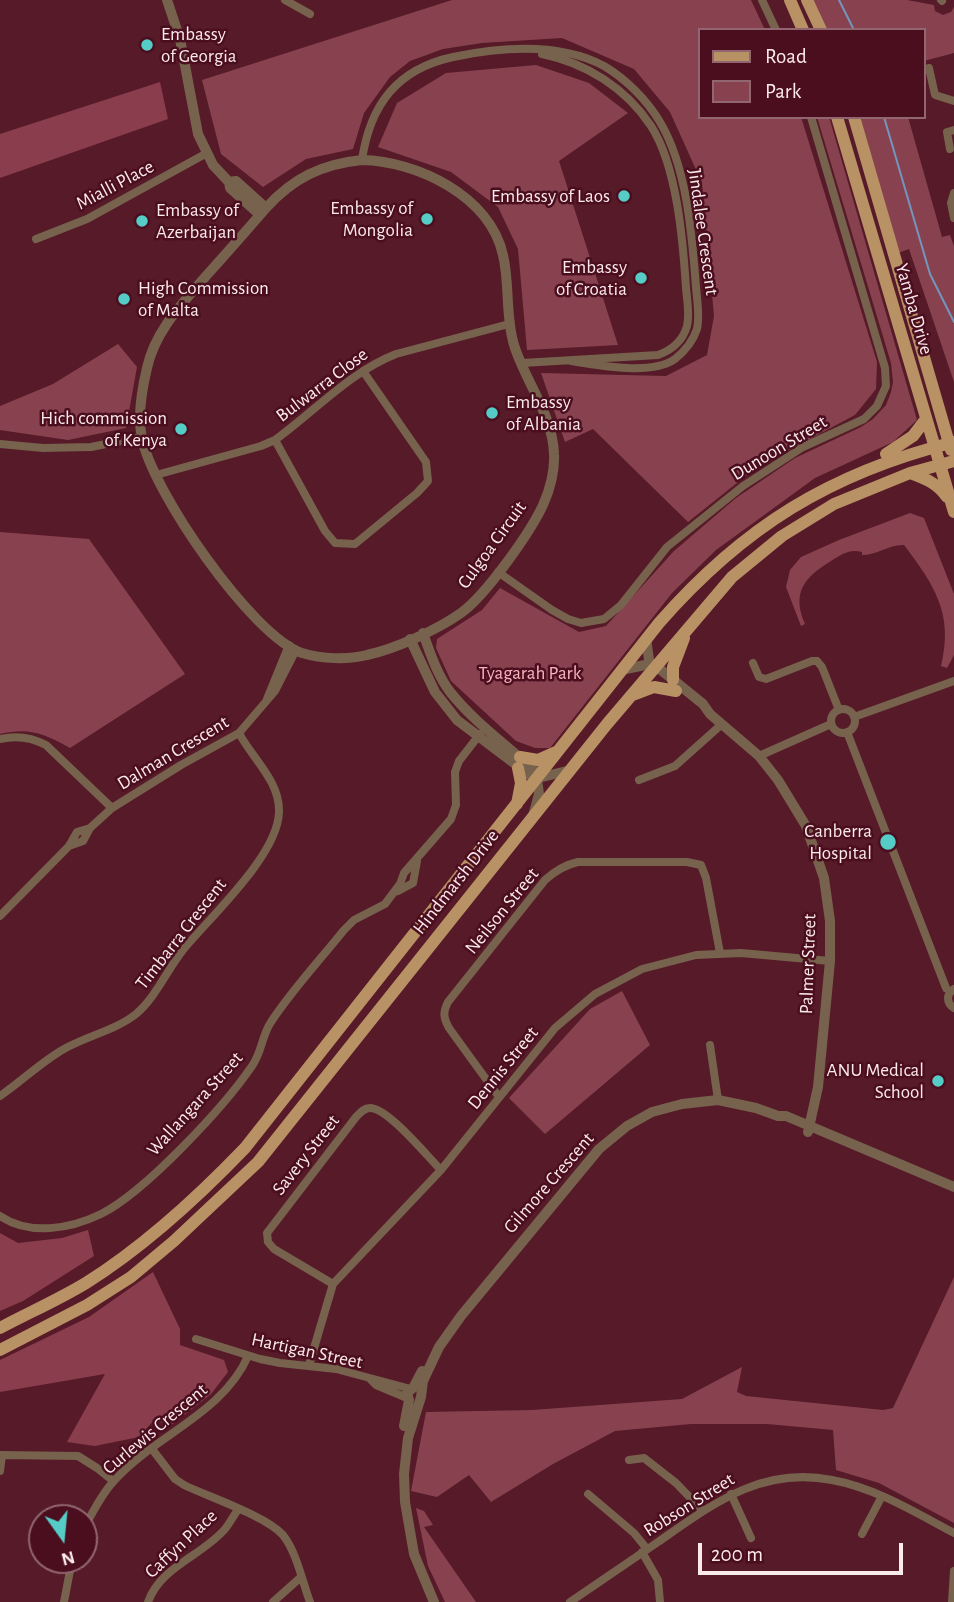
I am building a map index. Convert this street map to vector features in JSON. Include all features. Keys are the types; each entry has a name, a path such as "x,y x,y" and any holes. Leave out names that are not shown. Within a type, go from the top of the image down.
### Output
{"main road":[{"path":"790,0 802,28"},
{"path":"807,0 820,28"},
{"name":"Yamba Drive","path":"838,119 953,507"},
{"name":"Yamba Drive","path":"855,119 951,442 954,461"},
{"path":"934,392 954,426"},
{"path":"869,468 878,459 914,436 926,419"},
{"name":"Hindmarsh Drive","path":"0,1328 86,1283 162,1228 204,1192 245,1148 646,638 684,594 718,561 770,520 816,492 905,454 951,442"},
{"name":"Hindmarsh Drive","path":"0,1350 87,1305 131,1278 258,1162 570,770 732,577 782,536 834,504 910,473 954,461"},
{"path":"910,473 940,487 953,507"},
{"path":"633,695 654,687 675,685 673,667 690,624"},
{"path":"517,804 521,783 519,762 538,760 560,750"}],"street":[{"path":"169,0 180,39 198,134 213,165 229,182 230,188 263,212"},
{"path":"285,0 310,14"},
{"path":"762,0 775,28"},
{"name":"Jindalee Crescent","path":"362,160 365,136 386,95 413,71 437,61 465,55 522,49 556,57 590,71 619,90 637,107 661,144 671,180 688,317 682,337 667,352 658,355 522,363"},
{"path":"929,68 935,95 946,96 954,101"},
{"name":"Dunoon Street","path":"498,572 568,619 581,623 604,619 621,605 667,547 743,486 803,447 864,419 877,406 886,386 886,368 812,119"},
{"path":"950,149 947,132 954,130"},
{"name":"Mialli Place","path":"36,239 87,219 207,153"},
{"name":"Culgoa Circuit","path":"362,160 382,160 422,173 455,191 484,215 496,234 503,256 509,324 514,347 545,416 554,455 551,481 543,505 482,595 461,612 423,633 376,653 346,658 323,657 293,648 270,633 246,608 204,554 156,475 141,437 142,391 148,363 168,320 280,193 305,174 326,166 362,160"},
{"path":"954,193 951,203 954,218"},
{"name":"Bulwarra Close","path":"156,475 275,440 378,361 509,324"},
{"path":"275,440 335,544 355,544 417,494 428,481 426,462 363,371"},
{"path":"0,444 43,448 92,447 141,437"},
{"path":"423,633 449,690 482,732 519,762 531,776 538,778 570,770"},
{"path":"646,638 649,660 654,668"},
{"path":"410,639 435,692 457,720 482,732"},
{"name":"Dalman Crescent","path":"0,916 69,846 77,832 90,828 112,808 239,733 267,699 293,648"},
{"path":"753,663 759,677 766,679 817,661 822,667 839,710"},
{"path":"621,670 645,665 654,668"},
{"name":"Palmer Street","path":"654,668 661,670 675,685 703,704 710,714 760,756 787,793 810,835 825,888 830,921 830,961 813,1130"},
{"path":"854,717 954,681"},
{"path":"831,724 833,714 839,710 846,710 854,717"},
{"path":"831,724 839,732 846,732 853,728 854,717"},
{"path":"639,780 666,772 675,766 722,724"},
{"path":"760,756 831,724"},
{"name":"Wallangara Street","path":"0,1216 18,1226 55,1228 78,1223 102,1213 158,1170 202,1125 252,1066 261,1051 271,1021 344,930 354,920 385,904 393,895 413,883 418,859 451,819 456,805 455,772 459,761 482,732"},
{"path":"846,732 950,990 948,1002 954,1008"},
{"name":"Timbarra Crescent","path":"0,1096 62,1050 127,1020 140,1010 185,948 221,908 266,849 278,824 277,796 269,777 239,733"},
{"path":"0,739 21,737 35,739 46,745 112,808"},
{"path":"533,816 539,794 538,778"},
{"name":"Neilson Street","path":"499,1097 449,1028 444,1018 444,1010 545,880 555,871 567,864 578,862 687,862 701,865 706,878 720,953"},
{"name":"Dennis Street","path":"309,1365 333,1284 441,1170 555,1028 595,995 616,981 670,960 720,953 830,961"},
{"path":"710,1045 718,1100"},
{"name":"Gilmore Crescent","path":"426,1602 402,1533 397,1487 413,1395 461,1315 599,1149 627,1126 652,1112 682,1104 718,1100 756,1108 778,1116 785,1123 828,1132 835,1138 954,1187"},
{"name":"Savery Street","path":"333,1284 274,1249 268,1242 267,1233 270,1225 356,1117 363,1110 370,1108 379,1111 390,1118 441,1170"},
{"name":"Hartigan Street","path":"196,1339 280,1363 335,1369 371,1380 376,1385 413,1395"},
{"name":"Curlewis Crescent","path":"98,1505 113,1481 220,1395 241,1371 248,1356"},
{"name":"Gilmore Crescent","path":"405,1437 404,1474 409,1531 418,1567 434,1602"},
{"path":"152,1450 175,1479 184,1485 263,1521 282,1535 310,1602"},
{"path":"0,1471 1,1455 78,1456 113,1481"},
{"path":"629,1460 644,1458 676,1483 703,1511"},
{"name":"Robson Street","path":"570,1602 703,1511 731,1494 765,1481 810,1478 843,1483 882,1496 954,1533"},
{"path":"588,1494 634,1533 658,1580 660,1602"},
{"path":"731,1494 751,1538"},
{"path":"862,1534 882,1496"},
{"name":"Caffyn Place","path":"148,1602 150,1595 167,1574 224,1530 237,1510"},
{"path":"952,1602 954,1571"},
{"path":"64,1602 69,1574"},
{"path":"273,1602 300,1577"}],"green space":[{"path":"452,0 751,0 764,28 698,28 698,119 802,119 877,362 876,389 855,415 757,467 688,522 593,429 565,442 541,373 666,376 707,355 714,316 702,183 670,112 634,69 562,38 482,43 443,49 410,61 390,77 364,113 353,149 306,159 263,187 221,154 202,80"},
{"path":"812,0 907,0 934,5 935,11 943,15 951,12 954,7 954,53 926,60 926,28 822,28"},
{"path":"536,65 589,83 628,113 559,161 618,345 527,350 518,249 498,207 451,172 378,147 397,103 446,73"},
{"name":"Tyagarah Park","path":"818,119 830,119 917,420 893,442 815,478 716,550 672,593 550,748 535,748 516,741 451,681 436,648 437,639 482,610 500,588 579,632 606,626 674,551 736,498 795,458 873,419 886,405 891,392 891,363"},
{"path":"856,119 909,119 942,237 950,235 954,246 954,382 909,249 898,253"},
{"path":"118,344 137,367 126,428 68,440 0,430 0,406 53,384"},
{"path":"910,513 924,518 954,594 954,655 947,668 941,666 945,630 939,601 924,573 904,545 868,555 857,551 846,553 814,573 800,594 801,613 805,624 801,626 786,587 790,570 801,557"},
{"path":"0,532 89,539 185,674 70,748 36,733 20,731 0,734"},
{"path":"622,991 650,1045 545,1134 509,1098 590,1009"},
{"path":"954,1277 954,1523 879,1483 836,1470 833,1430 767,1424 691,1424 615,1431 553,1464 491,1502 469,1475 437,1497 411,1491 426,1412 532,1410 682,1399 742,1367 737,1392 746,1396 883,1410 893,1408"},
{"path":"416,1508 424,1511 433,1525 424,1527 476,1602 445,1602 428,1566"}],"shaded area":[{"path":"160,82 168,119 0,178 0,134"},
{"path":"88,1230 94,1256 23,1301 0,1311 0,1233 18,1243 62,1238"},
{"path":"153,1272 180,1329 180,1345 224,1360 228,1372 211,1394 170,1426 155,1419 139,1437 95,1446 67,1442 105,1374 0,1392 0,1360 89,1317"}],"waterway":[{"path":"839,0 853,28"},
{"path":"885,119 930,274 954,322"}],"place":[{"name":"Embassy of Georgia","path":"147,45"},
{"name":"Embassy of Laos","path":"624,196"},
{"name":"Embassy of Mongolia","path":"427,219"},
{"name":"Embassy of Azerbaijan","path":"142,221"},
{"name":"Embassy of Croatia","path":"641,278"},
{"name":"High Commission of Malta","path":"124,299"},
{"name":"Embassy of Albania","path":"492,413"},
{"name":"Hich commission of Kenya","path":"181,429"},
{"name":"Canberra Hospital","path":"888,842"},
{"name":"ANU Medical School","path":"938,1081"}]}
